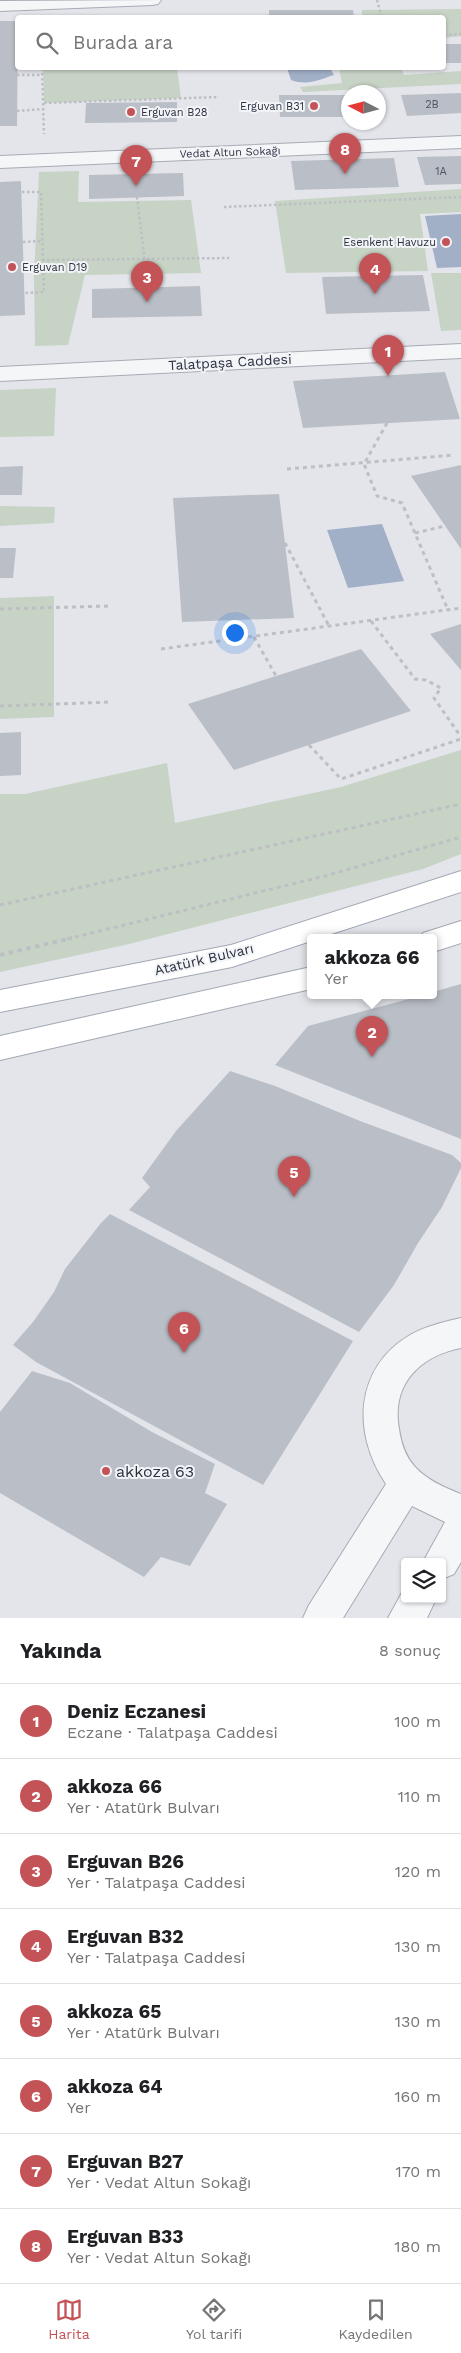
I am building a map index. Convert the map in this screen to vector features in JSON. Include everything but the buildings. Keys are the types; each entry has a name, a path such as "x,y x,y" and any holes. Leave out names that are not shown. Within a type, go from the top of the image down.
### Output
{"main road":[{"name":"Atatürk Bulvarı","path":"0,1001 232,956 461,881"},
{"path":"437,940 461,932"},
{"path":"0,1048 307,979"}],"street":[{"path":"0,6 152,0"},
{"name":"Vedat Altun Sokağı","path":"0,162 461,142"},
{"name":"Talatpaşa Caddesi","path":"0,374 461,351"},
{"path":"461,1333 446,1335 417,1348 394,1368 381,1395 379,1425 387,1455 406,1482 436,1501 461,1511"},
{"path":"322,1618 406,1482"},
{"path":"443,1558 461,1529"},
{"path":"407,1618 416,1603"}],"path":[{"path":"377,0 381,15"},
{"path":"446,35 461,34"},
{"path":"42,70 44,160"},
{"path":"17,75 42,75"},
{"path":"44,104 219,97"},
{"path":"17,111 43,109"},
{"path":"22,192 41,192 44,292 24,293"},
{"path":"224,207 461,196"},
{"path":"137,198 148,288"},
{"path":"23,242 42,241"},
{"path":"42,260 229,258"},
{"path":"364,464 387,423"},
{"path":"287,469 454,455"},
{"path":"364,464 377,496 402,503 448,610"},
{"path":"415,533 445,526"},
{"path":"285,543 329,626"},
{"path":"0,609 109,606"},
{"path":"161,649 461,608"},
{"path":"309,745 341,780 461,738 434,698 439,694 441,688 426,680 416,679 371,620"},
{"path":"254,636 276,676"},
{"path":"0,706 111,702"},
{"path":"0,905 461,804"},
{"path":"0,955 325,876 461,837"}],"green space":[{"path":"461,9 461,36 446,38 446,15 362,15 362,10"},
{"path":"43,70 177,70 181,98 44,103"},
{"path":"339,70 402,70 404,75 461,71 461,84 386,88 386,85 341,85 341,90 303,92 300,87 342,83"},
{"path":"79,171 78,202 191,200 201,273 85,275 68,345 35,346 34,276 39,172"},
{"path":"461,189 461,212 420,214 428,271 286,273 275,201"},
{"path":"431,273 461,273 461,330 441,331"},
{"path":"56,388 54,436 0,437 0,390"},
{"path":"0,506 55,507 54,523 0,526"},
{"path":"54,596 54,717 0,719 0,598"},
{"path":"461,750 461,854 423,869 125,945 0,972 0,794 25,794 167,763 175,823 341,787"}],"water":[{"path":"288,70 331,70 334,75 313,82 291,80"},
{"name":"Esenkent Havuzu","path":"461,214 461,267 437,268 425,216"},
{"path":"382,524 404,581 348,588 327,530"}],"place":[{"name":"Erguvan B31","path":"314,106"},
{"name":"Erguvan B28","path":"131,112"},
{"name":"Erguvan B33","path":"345,174"},
{"name":"Erguvan B27","path":"136,186"},
{"name":"Esenkent Havuzu","path":"446,242"},
{"name":"Erguvan D19","path":"12,267"},
{"name":"Erguvan B32","path":"375,294"},
{"name":"Erguvan B26","path":"147,302"},
{"name":"Deniz Eczanesi","path":"388,376"},
{"name":"akkoza 66","path":"372,1057"},
{"name":"akkoza 65","path":"294,1197"},
{"name":"akkoza 64","path":"184,1353"},
{"name":"akkoza 63","path":"106,1471"}]}
